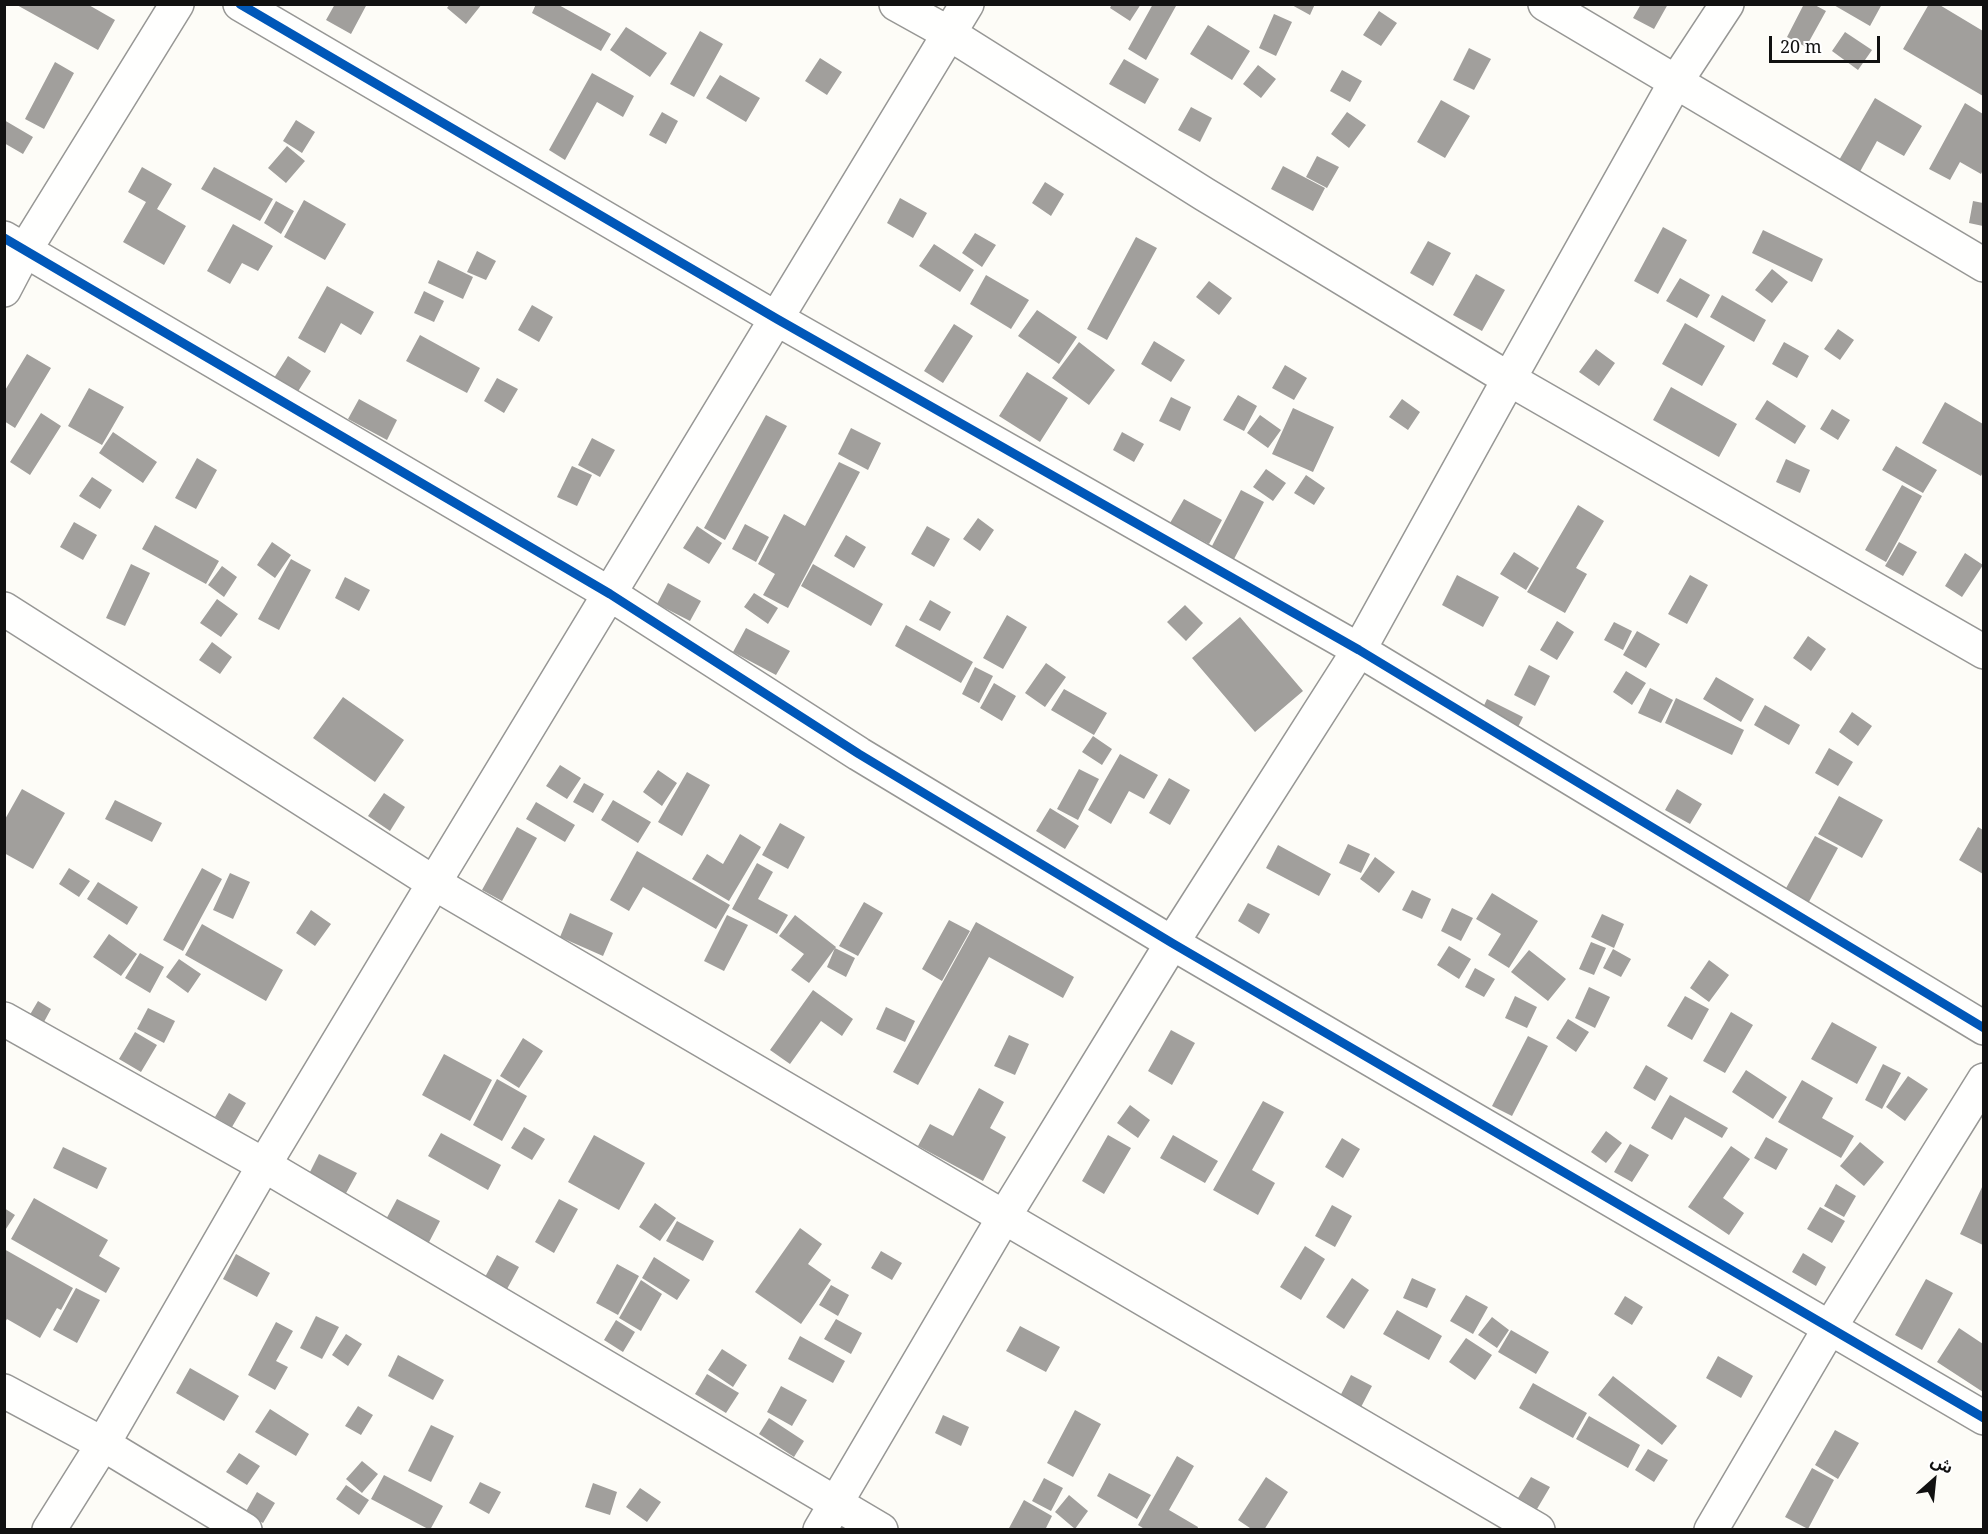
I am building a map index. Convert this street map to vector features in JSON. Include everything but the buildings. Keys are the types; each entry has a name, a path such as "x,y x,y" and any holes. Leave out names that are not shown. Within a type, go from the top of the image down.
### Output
{"street":[{"path":"4,290 15,244 177,4"},
{"path":"240,4 777,319 1359,650 1983,1028"},
{"path":"896,4 950,34 1204,194 1509,379 1983,652"},
{"path":"49,1530 103,1444 264,1165 967,4"},
{"path":"1545,4 1983,265"},
{"path":"828,1516 1004,1217 1172,943 1359,650 1675,83 1727,4"},
{"path":"15,244 610,594 859,754 1172,943 1983,1418"},
{"path":"4,609 434,883 1538,1530"},
{"path":"4,1019 264,1165 828,1516 881,1530"},
{"path":"1711,1530 1829,1329 1983,1080"},
{"path":"4,1390 103,1444 245,1530"}],"cycle path":[{"path":"240,4 777,319 1359,650 1984,1028"},
{"path":"4,238 610,594 859,754 1172,943 1984,1418"}]}
